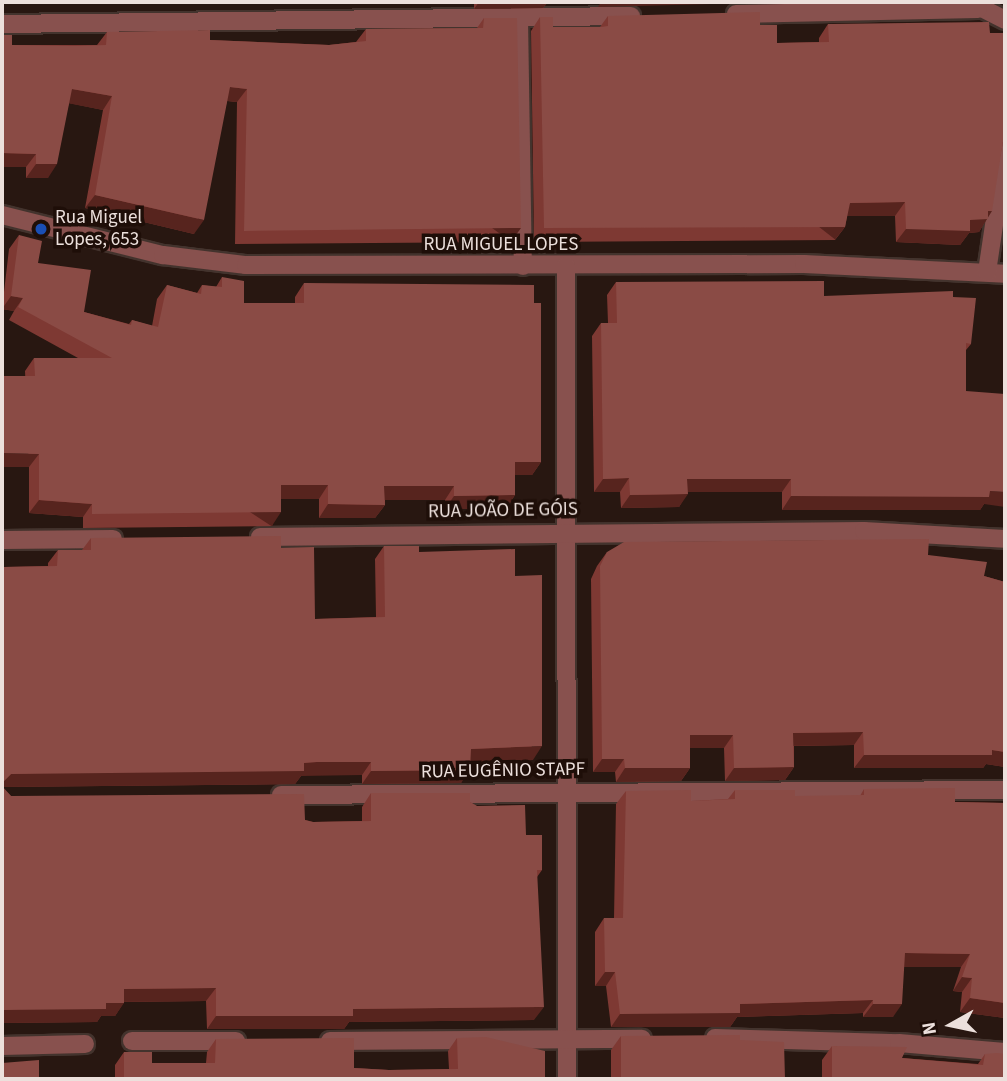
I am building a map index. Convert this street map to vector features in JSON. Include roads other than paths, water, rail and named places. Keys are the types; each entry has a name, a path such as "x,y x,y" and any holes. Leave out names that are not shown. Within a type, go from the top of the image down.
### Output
{"street":[{"path":"724,14 974,5 1005,20"},
{"path":"2,24 519,20 655,16"},
{"path":"519,20 523,266"},
{"path":"987,272 1005,151"},
{"name":"RUA MIGUEL LOPES","path":"2,215 200,262 523,266 804,264 1005,274"},
{"path":"566,266 567,1079"},
{"name":"RUA JOÃO DE GÓIS","path":"244,538 567,531 864,531 1005,539"},
{"path":"2,540 136,538"},
{"name":"RUA EUGÊNIO STAPF","path":"262,795 1005,790"},
{"path":"691,1038 899,1043 1005,1052"},
{"path":"309,1041 664,1039"},
{"path":"132,1041 255,1041"},
{"path":"2,1046 85,1044"}],"place":[{"name":"Rua Miguel Lopes, 653","path":"41,229"}]}
